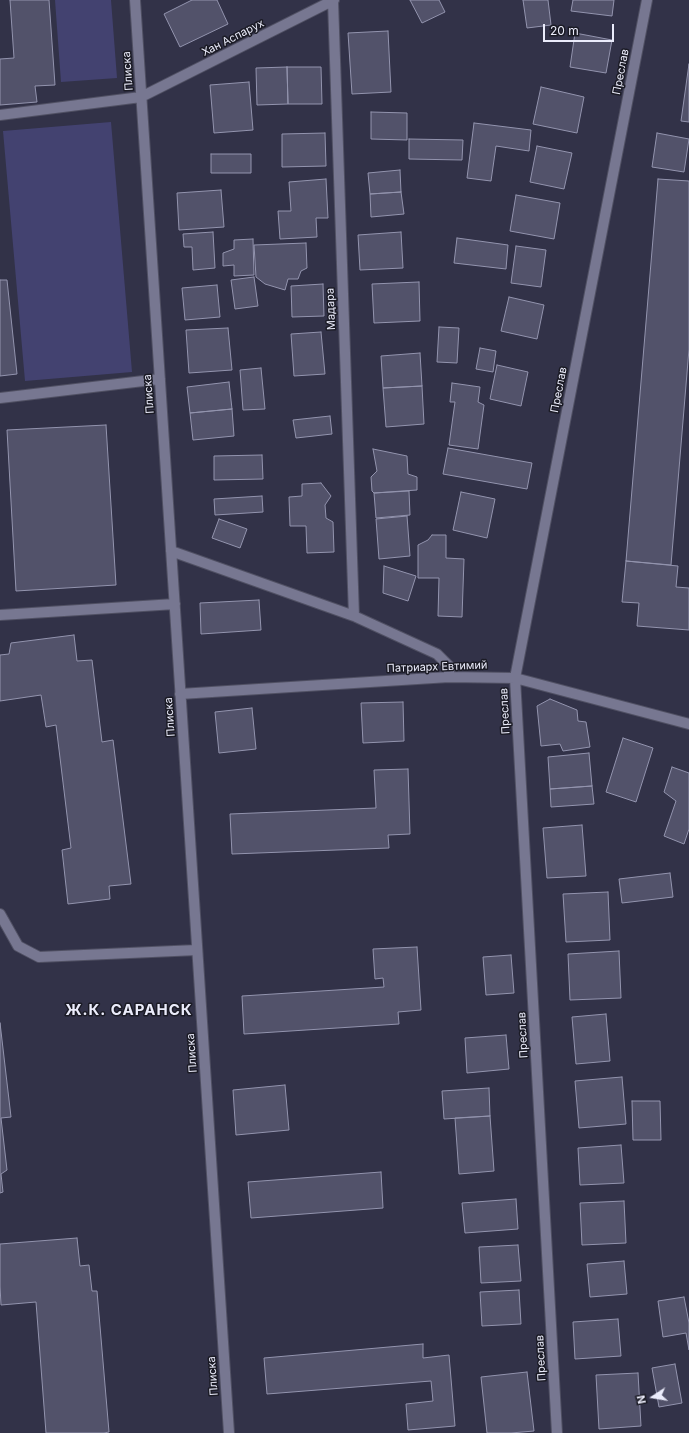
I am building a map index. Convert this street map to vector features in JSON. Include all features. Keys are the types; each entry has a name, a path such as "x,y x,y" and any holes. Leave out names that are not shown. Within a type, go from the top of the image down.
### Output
{"street":[{"name":"Плиска","path":"135,0 229,1433"},
{"name":"Хан Аспарух","path":"0,116 141,97 334,0"},
{"name":"Мадара","path":"334,0 354,616"},
{"name":"Преслав","path":"557,1433 515,678 647,0"},
{"path":"0,398 160,379"},
{"path":"171,551 354,616 438,654 449,666 450,677"},
{"path":"0,616 174,604"},
{"name":"Патриарх Евтимий","path":"180,694 450,677 515,678 689,724"},
{"path":"0,914 18,946 39,957 197,950"}],"shaded area":[{"path":"55,0 111,0 117,78 61,82"},
{"path":"111,122 132,372 25,381 3,131"}],"building":[{"path":"10,0 49,0 55,85 35,86 37,102 0,105 0,59 14,58"},
{"path":"192,0 217,0 228,24 180,47 164,14"},
{"path":"410,0 439,0 445,12 422,23"},
{"path":"523,0 548,0 551,25 527,28"},
{"path":"573,0 614,0 612,16 571,11"},
{"path":"388,31 391,92 352,94 348,33"},
{"path":"575,33 612,40 606,73 570,67"},
{"path":"689,64 689,122 681,121"},
{"path":"287,67 321,67 322,104 288,104"},
{"path":"287,67 288,104 257,105 256,68"},
{"path":"249,82 253,130 214,133 210,85"},
{"path":"541,87 584,97 577,133 533,124"},
{"path":"371,112 407,113 407,140 371,139"},
{"path":"474,123 531,130 529,151 496,146 491,181 467,178"},
{"path":"325,133 326,166 282,167 282,134"},
{"path":"657,133 689,139 684,172 652,167"},
{"path":"409,139 463,140 462,160 409,159"},
{"path":"537,146 572,153 564,189 530,182"},
{"path":"211,154 251,154 251,173 211,173"},
{"path":"400,170 401,192 370,194 368,173"},
{"path":"326,179 328,218 316,218 317,237 280,239 278,211 291,211 289,182"},
{"path":"658,179 689,181 689,349 671,565 626,561"},
{"path":"221,190 224,227 179,230 177,193"},
{"path":"401,192 404,214 371,217 370,194"},
{"path":"516,195 560,203 554,239 510,231"},
{"path":"213,232 215,268 193,270 192,247 184,247 183,234"},
{"path":"401,232 403,268 360,270 358,235"},
{"path":"457,238 508,245 506,269 454,263"},
{"path":"253,239 254,275 234,276 234,265 223,266 223,253 234,249 234,240"},
{"path":"306,243 307,268 301,271 298,279 288,279 285,290 265,284 256,277 254,245"},
{"path":"516,246 546,250 541,287 511,283"},
{"path":"254,277 258,306 235,309 231,280"},
{"path":"0,280 7,280 17,374 0,376"},
{"path":"419,282 420,321 374,323 372,284"},
{"path":"323,284 324,316 292,317 291,286"},
{"path":"217,285 220,317 185,320 182,288"},
{"path":"509,297 544,305 537,339 501,331"},
{"path":"439,327 459,328 457,363 437,362"},
{"path":"228,328 232,370 189,373 186,330"},
{"path":"321,332 325,374 294,376 291,334"},
{"path":"480,348 496,351 493,372 476,369"},
{"path":"420,353 422,386 383,388 381,356"},
{"path":"497,365 528,372 521,406 490,399"},
{"path":"261,368 265,409 243,410 240,370"},
{"path":"229,382 232,409 190,413 187,387"},
{"path":"452,383 480,387 478,402 484,405 478,449 449,445 455,402 450,402"},
{"path":"422,386 424,424 386,427 383,388"},
{"path":"232,409 234,436 193,440 190,413"},
{"path":"330,416 332,434 296,438 293,420"},
{"path":"106,425 116,585 16,591 7,430"},
{"path":"448,448 532,463 527,489 443,474"},
{"path":"373,449 407,456 408,474 417,477 417,490 374,493 372,491 371,477 377,471"},
{"path":"262,455 263,479 214,480 214,456"},
{"path":"321,483 331,496 325,505 326,518 333,522 334,552 307,553 306,526 290,526 289,497 302,496 302,484"},
{"path":"409,491 410,515 376,518 374,493"},
{"path":"461,492 495,499 487,538 453,530"},
{"path":"262,496 263,512 215,515 214,499"},
{"path":"407,516 410,556 379,559 376,519"},
{"path":"219,519 247,529 240,548 212,538"},
{"path":"432,535 446,535 446,558 464,559 462,617 438,616 439,578 418,578 418,545 428,540"},
{"path":"626,561 678,566 676,587 689,588 689,630 637,626 639,603 622,602"},
{"path":"384,566 416,576 408,601 383,593"},
{"path":"259,600 261,630 201,634 200,603"},
{"path":"74,635 77,661 92,660 102,742 113,740 131,884 109,886 110,899 68,904 62,850 71,848 56,725 46,727 41,695 0,701 0,655 9,654 11,643"},
{"path":"550,699 577,710 578,721 586,722 590,747 563,751 560,744 541,746 537,706"},
{"path":"403,702 404,741 363,743 361,703"},
{"path":"252,708 256,749 219,753 215,712"},
{"path":"623,738 653,748 636,802 606,792"},
{"path":"589,753 592,786 550,789 548,757"},
{"path":"672,767 689,773 689,829 684,844 664,836 676,801 664,792"},
{"path":"408,769 410,834 388,835 389,848 232,854 230,814 376,808 374,770"},
{"path":"592,786 594,804 551,807 550,789"},
{"path":"582,825 586,876 547,878 543,828"},
{"path":"670,873 673,897 622,903 619,879"},
{"path":"608,892 610,940 566,942 563,894"},
{"path":"417,947 421,1010 398,1012 399,1024 244,1034 242,996 384,987 383,978 375,979 373,949"},
{"path":"619,951 621,998 570,1000 568,954"},
{"path":"511,955 514,993 486,995 483,957"},
{"path":"606,1014 610,1061 576,1064 572,1017"},
{"path":"0,1023 11,1117 1,1118 7,1170 1,1174 3,1192 0,1193"},
{"path":"506,1035 509,1069 467,1073 465,1038"},
{"path":"622,1077 626,1124 579,1128 575,1081"},
{"path":"285,1085 289,1130 236,1135 233,1090"},
{"path":"489,1088 490,1116 444,1119 442,1091"},
{"path":"632,1101 660,1101 661,1140 633,1140"},
{"path":"490,1116 494,1171 459,1174 455,1118"},
{"path":"621,1145 624,1183 580,1185 578,1148"},
{"path":"381,1172 383,1208 251,1218 248,1182"},
{"path":"516,1199 518,1229 465,1233 462,1203"},
{"path":"624,1201 626,1243 582,1245 580,1203"},
{"path":"77,1238 80,1266 89,1265 92,1291 97,1291 109,1432 46,1433 36,1302 1,1305 0,1244"},
{"path":"518,1245 521,1281 481,1283 479,1247"},
{"path":"624,1261 627,1294 590,1297 587,1264"},
{"path":"519,1290 521,1324 482,1326 480,1292"},
{"path":"684,1297 689,1323 689,1350 686,1333 663,1337 658,1301"},
{"path":"618,1319 621,1356 575,1359 573,1322"},
{"path":"423,1344 423,1358 449,1355 455,1426 408,1430 406,1404 433,1401 431,1381 267,1394 264,1358"},
{"path":"675,1364 682,1403 659,1407 652,1368"},
{"path":"527,1372 534,1431 487,1433 481,1377"},
{"path":"638,1373 641,1426 599,1429 596,1375"}],"district":[{"name":"Ж.К. САРАНСК","path":"129,1010"}]}
